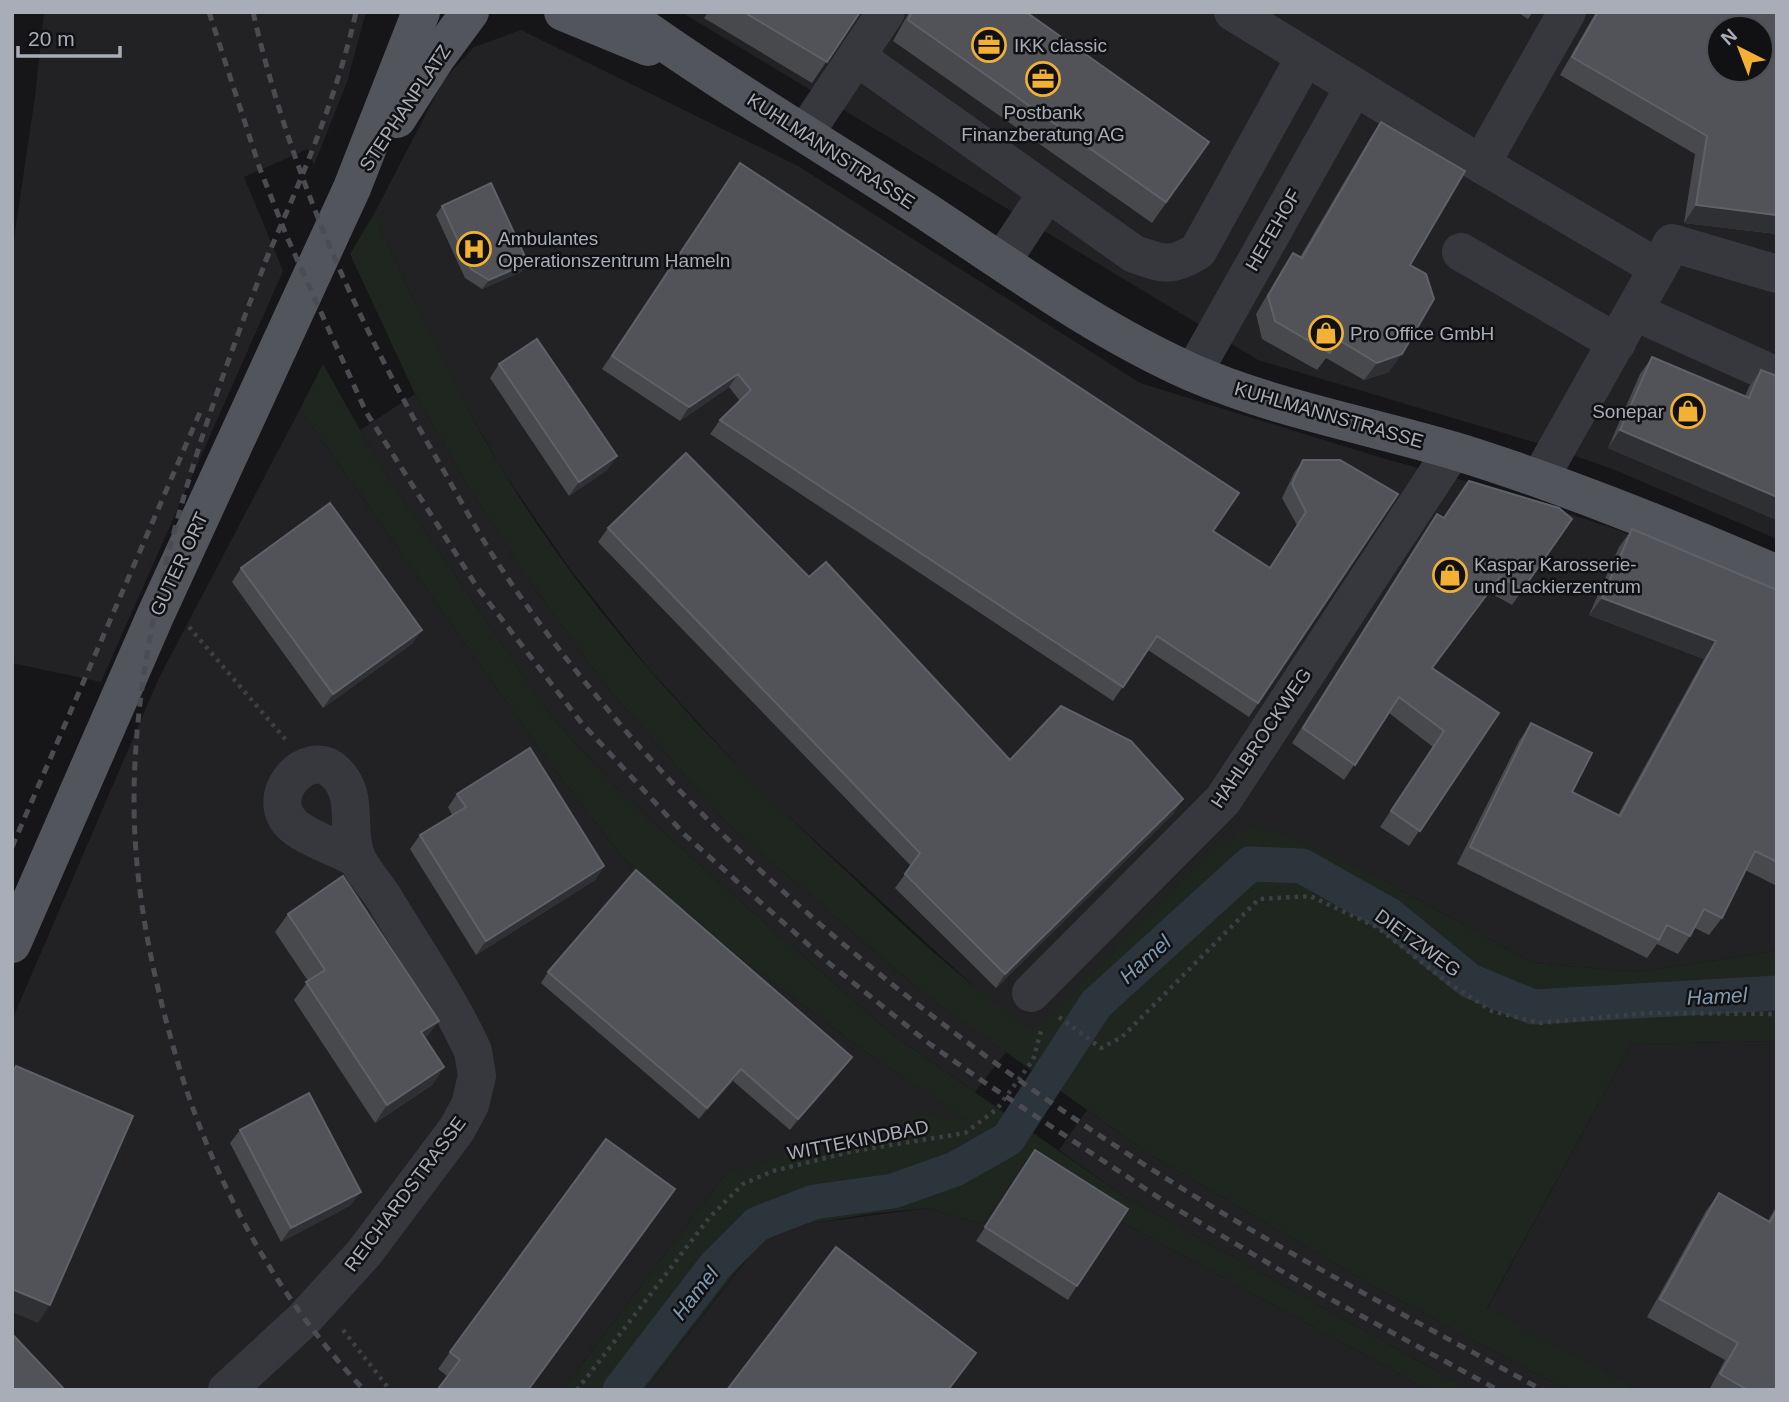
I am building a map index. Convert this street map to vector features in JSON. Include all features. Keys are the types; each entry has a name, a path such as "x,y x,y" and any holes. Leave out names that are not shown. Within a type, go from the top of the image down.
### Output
{"main road":[{"name":"STEPHANPLATZ","path":"352,188 421,12"},
{"name":"KUHLMANNSTRASSE","path":"563,12 695,66"},
{"name":"KUHLMANNSTRASSE","path":"621,12 695,66 806,133 1085,316 1193,373 1290,408 1452,451 1540,478 1608,502 1777,574"},
{"name":"STEPHANPLATZ","path":"352,188 436,58 475,15"},
{"name":"GUTER ORT","path":"12,944 165,593 352,188"}],"street":[{"path":"806,133 886,12"},
{"path":"1233,12 1481,164 1665,255 1777,275"},
{"path":"1481,164 1567,12"},
{"path":"857,57 1134,254 1164,264 1178,263 1198,251 1305,57"},
{"name":"HEFEHOF","path":"1193,373 1354,87"},
{"path":"1002,261 1047,193"},
{"path":"1461,252 1626,327 1777,376"},
{"path":"1540,478 1665,255"},
{"name":"HAHLBROCKWEG","path":"1041,1008 1223,800 1452,451"},
{"name":"REICHARDSTRASSE","path":"227,1390 324,1299 364,1253 457,1129 470,1105 477,1076 474,1051 462,1026 380,891 356,858 351,836 351,798 345,780 331,767 313,765 296,772 281,800 284,815 295,828 356,858"}],"path":[{"path":"165,593 191,631 295,751 296,772"},
{"name":"DIETZWEG","path":"1041,1008 1101,1048 1122,1037 1259,899 1310,896 1377,927 1447,982 1492,1011 1539,1023 1649,1013 1777,1014"},
{"name":"WITTEKINDBAD","path":"577,1390 709,1217 743,1184 774,1171 854,1151 965,1133 997,1110 1033,1060 1041,1008"},
{"path":"324,1299 347,1338 390,1390"}],"shaded area":[{"path":"44,12 366,12 347,82 314,165 308,149 244,177 283,271 101,682 12,663 12,252 35,97"},
{"path":"681,12 1777,12 1777,539 1610,468 1537,443 1258,360"},
{"path":"521,30 798,166 1140,383 1382,458 1498,490 1621,531 1777,603 1777,951 1637,972 1533,963 1381,879 1070,997 1034,1032 991,1002 762,792 650,670 570,569 504,473 446,370 374,214 444,79 474,47"},
{"path":"374,214 451,377 503,471 577,581 618,633 706,733 799,827 937,956 1034,1031 1215,848 1258,824 1381,879 1533,963 1637,972 1777,951 1777,1041 1631,1044 1487,1308 1639,1390 1567,1390 1377,1288 1149,1154 927,996 732,828 611,692 535,589 469,488 415,394 350,254"},
{"path":"323,364 378,462 553,719 619,790 696,862 893,1035 1122,1195 1470,1390 1429,1390 1120,1221 1027,1159 983,1224 928,1208 869,1214 785,1228 762,1240 645,1390 562,1390 726,1174 919,1115 966,1120 856,1045 733,952 622,857 546,758 300,409"},
{"path":"415,394 469,488 535,589 611,692 732,828 927,996 1006,1052 975,1092 893,1035 696,862 619,790 553,719 378,462 360,430"},
{"path":"300,409 546,758 622,857 733,952 856,1045 968,1121 726,1174 562,1390 12,1390 12,1020 159,678"},
{"path":"1777,1041 1777,1390 1639,1390 1487,1309 1631,1044"},
{"path":"1087,1110 1149,1154 1377,1288 1567,1390 1470,1390 1122,1195 1059,1150"},
{"path":"1027,1158 1120,1221 1429,1390 645,1390 762,1240 785,1227 928,1208 983,1224"}],"building":[{"path":"744,12 860,12 827,62"},
{"path":"912,12 1026,12 1209,142 1166,202 908,20"},
{"path":"1598,12 1777,12 1777,215 1696,205 1707,136 1572,57"},
{"path":"1381,122 1465,171 1410,265 1426,274 1434,299 1402,354 1377,363 1337,339 1330,353 1275,321 1268,296 1293,253 1302,258"},
{"path":"740,163 1239,493 1213,531 1270,568 1306,512 1292,484 1303,460 1340,460 1398,494 1258,703 1157,636 1123,687 720,420 751,390 738,374 689,407 612,356"},
{"path":"491,183 528,263 489,280 471,269 442,206"},
{"path":"537,339 617,456 579,482 499,364"},
{"path":"1652,357 1749,398 1761,370 1777,376 1777,497 1620,430"},
{"path":"686,453 809,577 826,562 1010,760 1061,706 1131,741 1183,799 1005,974 905,874 920,853 608,528"},
{"path":"1469,481 1559,508 1572,519 1523,589 1500,577 1432,668 1499,713 1420,831 1391,811 1444,731 1399,697 1355,765 1303,728 1437,514 1444,518"},
{"path":"330,503 422,630 333,694 241,568"},
{"path":"1632,529 1777,590 1777,862 1755,851 1722,918 1704,909 1690,936 1667,925 1659,940 1470,847 1531,723 1592,753 1572,792 1620,816 1716,641 1602,598"},
{"path":"530,748 604,866 486,941 420,835 466,807 457,794"},
{"path":"636,870 852,1057 798,1119 741,1069 707,1108 548,972"},
{"path":"343,876 439,1021 421,1032 444,1067 387,1105 306,982 325,970 288,914"},
{"path":"16,1066 133,1116 50,1305 12,1289 12,1073"},
{"path":"309,1093 361,1192 291,1228 240,1130"},
{"path":"606,1139 675,1189 528,1390 438,1389 460,1360 450,1352"},
{"path":"1035,1150 1128,1209 1077,1286 985,1227"},
{"path":"1719,1193 1770,1222 1777,1209 1777,1390 1748,1390 1720,1374 1738,1343 1660,1299"},
{"path":"836,1247 976,1353 948,1390 727,1390"},
{"path":"12,1334 65,1390 12,1390"}],"waterway":[{"name":"Hamel","path":"620,1390 716,1265 757,1224 814,1202 893,1191 955,1169 1008,1139 1096,1004 1250,864 1302,866 1389,915 1470,981 1533,1007 1777,993"}],"railway":[{"path":"209,12 260,169 287,237 366,412 477,587 580,721 685,835 830,964 927,1042 981,1080 1170,1205 1312,1289 1498,1390"},
{"path":"253,12 284,125 325,236 401,396 481,536 522,599 586,683 660,770 726,838 797,904 948,1028 1026,1085 1105,1139 1227,1216 1542,1390"},
{"path":"265,262 328,108 356,12"},
{"path":"269,253 197,452 159,592 137,732 135,835 142,904 154,971 180,1070 195,1115 232,1200 254,1241 304,1318 364,1390"},
{"path":"12,847 201,410"}],"place":[{"name":"IKK classic","path":"989,45"},
{"name":"Postbank Finanzberatung AG","path":"1043,79"},
{"name":"Ambulantes Operationszentrum Hameln","path":"474,249"},
{"name":"Pro Office GmbH","path":"1326,333"},
{"name":"Sonepar","path":"1688,411"},
{"name":"Kaspar Karosserie- und Lackierzentrum","path":"1450,575"}]}
